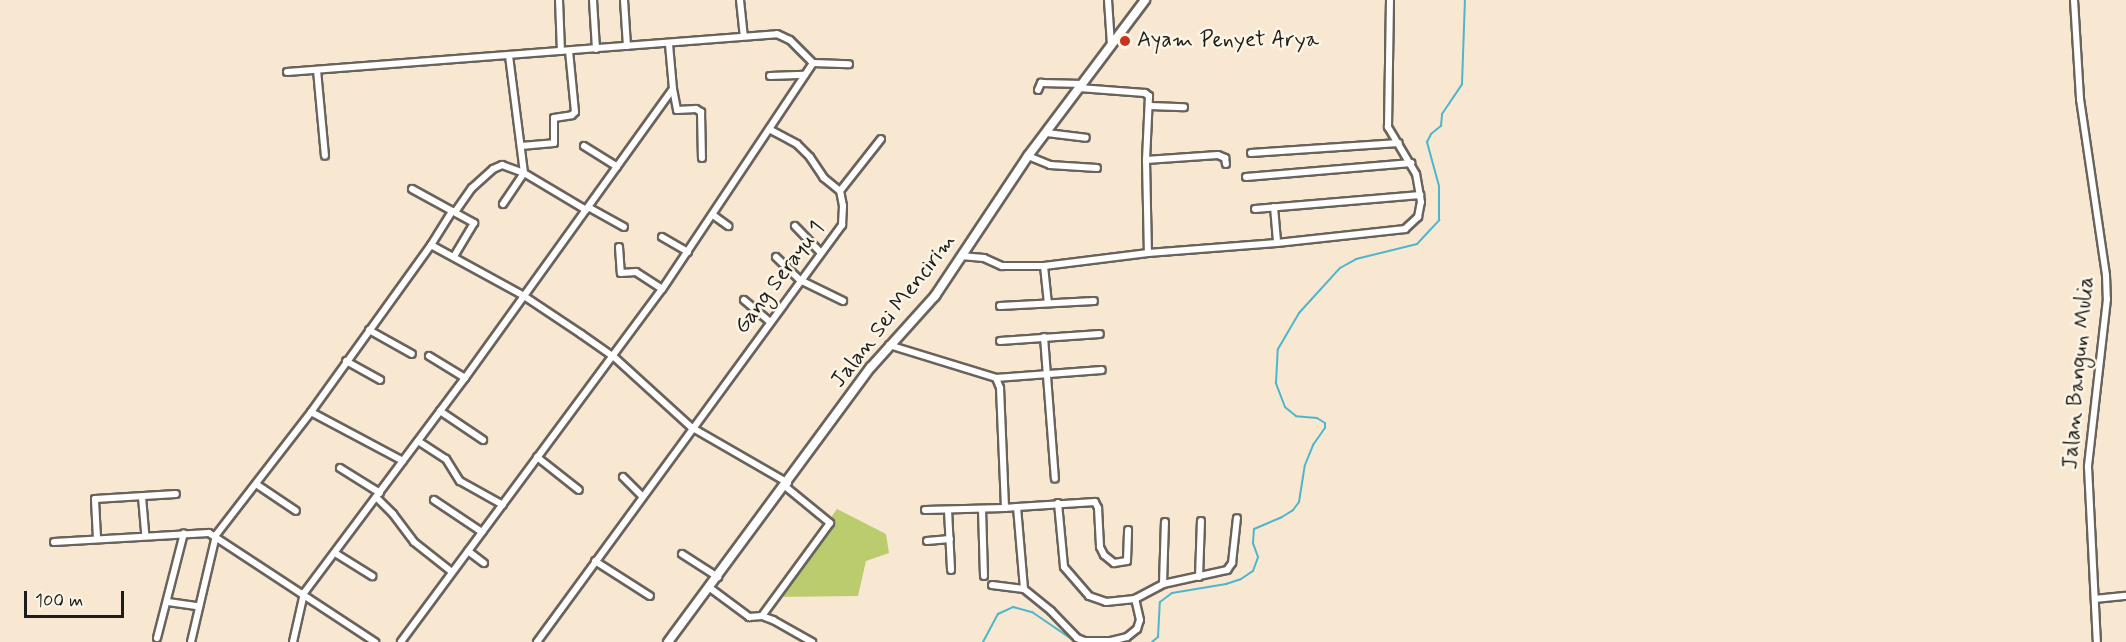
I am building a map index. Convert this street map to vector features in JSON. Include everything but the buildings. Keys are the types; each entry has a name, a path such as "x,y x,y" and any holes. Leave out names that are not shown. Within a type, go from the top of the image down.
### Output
{"street":[{"path":"559,0 561,51"},
{"path":"593,0 596,49"},
{"path":"624,0 627,46"},
{"path":"740,0 744,36"},
{"path":"1108,0 1111,45"},
{"name":"Jalan Sei Mencirim","path":"668,642 787,485 871,367 935,296 1028,156 1047,134 1145,0"},
{"path":"961,256 984,258 1002,266 1044,266 1148,253 1277,243 1405,229 1418,217 1420,195 1410,163 1388,127 1386,109 1390,0"},
{"name":"Jalan Bangun Mulia","path":"2074,0 2080,99 2106,275 2107,299 2088,467 2097,642"},
{"path":"287,72 669,44 744,36 784,36 813,63 849,64"},
{"path":"669,44 677,110 696,109 700,112 702,158"},
{"path":"521,146 555,143 555,117 574,114 569,51"},
{"path":"503,204 524,172 509,56"},
{"path":"401,642 662,289 771,130 813,63"},
{"path":"317,70 325,156"},
{"path":"770,76 805,75"},
{"path":"1038,90 1041,83 1148,94 1150,106 1146,160 1148,253"},
{"path":"293,642 304,593 465,378 673,89"},
{"path":"1150,106 1185,107"},
{"path":"771,130 797,144 810,157 824,178 840,191 881,139"},
{"path":"1047,134 1086,138"},
{"path":"1251,153 1399,142"},
{"path":"584,146 617,167"},
{"path":"1146,160 1218,155 1225,158 1226,164"},
{"path":"1028,156 1050,165 1097,168"},
{"path":"1246,177 1410,163"},
{"path":"191,642 216,535 311,412 472,188 498,166 524,172 587,209 624,226"},
{"path":"412,189 474,223 454,256"},
{"name":"Gang Serayu 1","path":"537,642 692,427 842,225 843,206 840,191"},
{"path":"1255,209 1420,195"},
{"path":"1274,207 1277,243"},
{"path":"713,215 728,226"},
{"path":"795,226 821,253"},
{"path":"662,237 688,252"},
{"path":"431,245 524,296 613,356 692,427 787,485 830,523 762,616"},
{"path":"619,247 621,273 636,272 662,289"},
{"path":"776,257 800,280 843,301"},
{"path":"1044,266 1048,303"},
{"path":"744,300 770,321"},
{"path":"1000,306 1094,301"},
{"path":"369,330 412,354"},
{"path":"1000,341 1100,334"},
{"path":"1044,337 1055,479"},
{"path":"889,345 996,378 1102,370"},
{"path":"429,356 465,378"},
{"path":"346,361 380,380"},
{"path":"996,378 1000,388 1005,508"},
{"path":"440,411 483,440"},
{"path":"311,412 404,461"},
{"path":"418,441 446,459 460,481 503,505"},
{"path":"537,457 579,490"},
{"path":"340,468 378,495 414,542 452,572"},
{"path":"623,477 642,496"},
{"path":"256,484 296,511"},
{"path":"97,538 95,499 176,494"},
{"path":"142,497 145,535"},
{"path":"434,500 482,532"},
{"path":"925,510 1095,502 1098,508 1100,547 1104,555 1114,563 1127,561 1128,530"},
{"path":"1058,503 1064,567 1089,596 1106,602 1135,599 1163,584 1199,577 1231,567 1237,518"},
{"path":"1017,507 1024,589"},
{"path":"982,509 984,576"},
{"path":"948,510 951,570"},
{"path":"1199,577 1201,521"},
{"path":"1163,584 1165,522"},
{"path":"54,542 204,532 216,535 375,642"},
{"path":"157,638 184,533"},
{"path":"927,540 950,539"},
{"path":"468,551 484,563"},
{"path":"335,553 372,576"},
{"path":"682,554 718,577"},
{"path":"595,561 650,596"},
{"path":"992,585 1024,589 1051,611 1077,638 1084,641 1119,639 1137,629 1140,620 1135,599"},
{"path":"710,588 749,617 762,616 773,620 812,642"},
{"path":"2095,599 2126,596"},
{"path":"168,602 198,606"}],"green space":[{"path":"837,509 886,534 889,553 866,561 858,596 775,597"}],"waterway":[{"path":"1152,642 1158,637 1160,602 1172,593 1226,584 1241,579 1253,571 1258,557 1253,543 1254,529 1282,517 1293,510 1299,502 1305,465 1313,445 1325,428 1325,423 1317,418 1296,416 1285,407 1276,383 1278,349 1299,313 1340,268 1356,259 1417,244 1439,220 1439,186 1427,142 1431,134 1441,126 1442,114 1462,84 1465,0"},
{"path":"983,642 998,614 1013,607 1032,612 1076,642"}],"place":[{"name":"Ayam Penyet Arya","path":"1125,41"}]}
